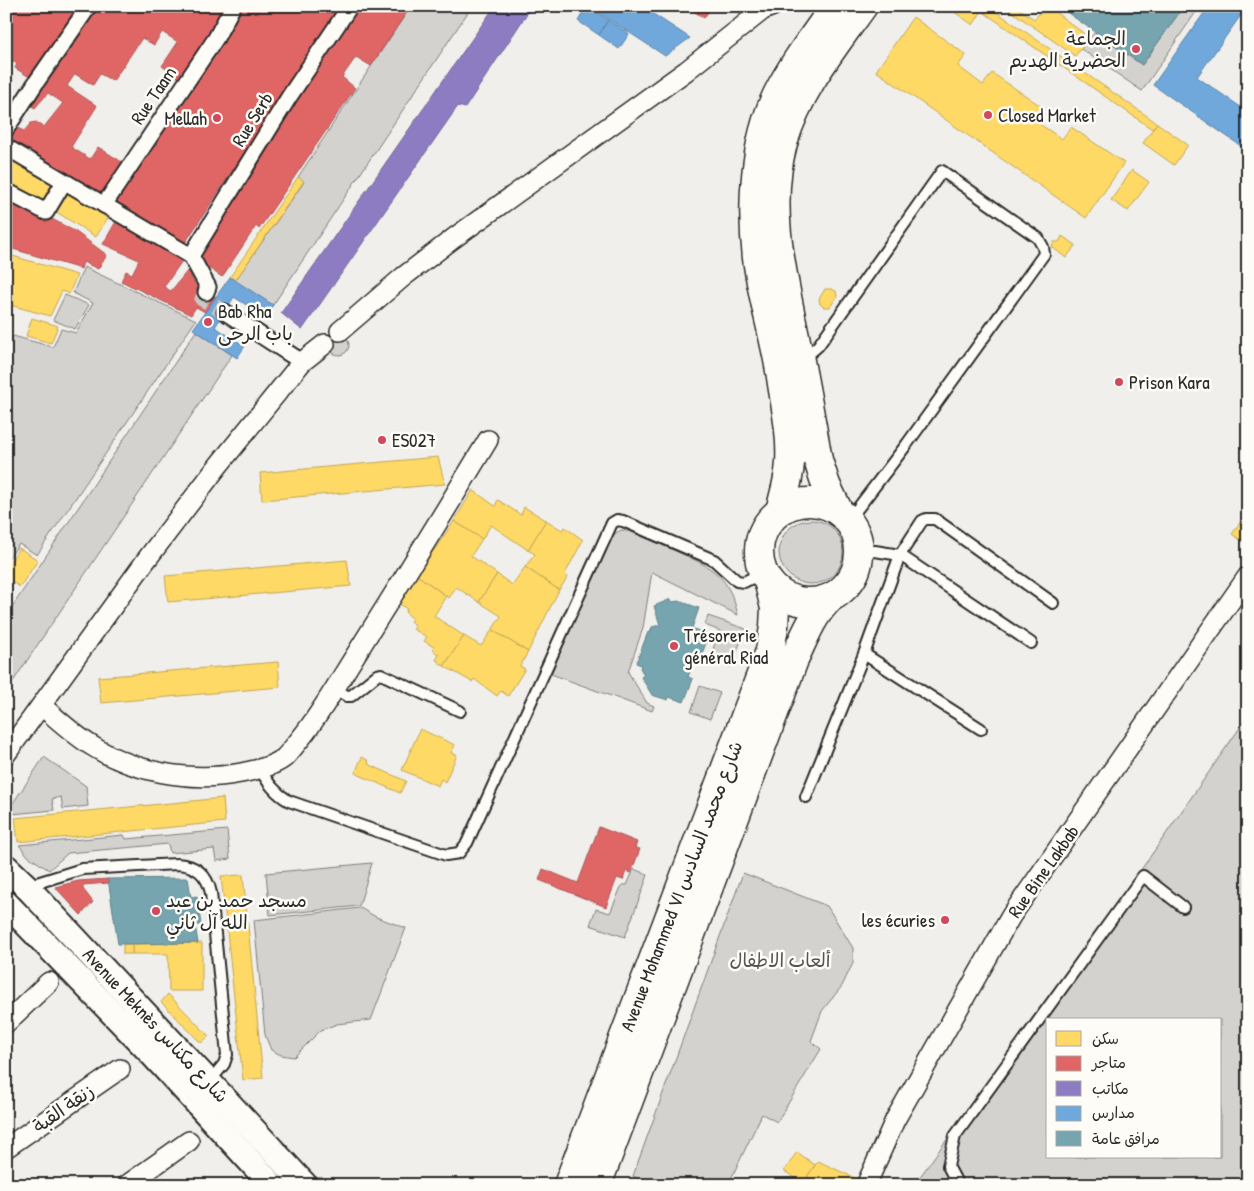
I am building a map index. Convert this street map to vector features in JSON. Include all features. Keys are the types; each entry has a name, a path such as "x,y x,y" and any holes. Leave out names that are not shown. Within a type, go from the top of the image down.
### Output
{"main road":[{"path":"780,511 787,486 790,462 789,436 777,355 757,259 754,223 756,181 763,140 776,97 788,74 835,6"},
{"path":"843,516 825,505 809,502 794,504 780,511 764,528 759,544 759,561 766,579 782,595 797,602 814,602 830,598 842,590 851,579 857,566 859,552 859,543 854,530 843,516 826,485 818,460 780,259 776,215 777,172 783,142 802,96 822,62 863,6"},
{"name":"Avenue Mohammed VI شارع محمد السادس","path":"568,1185 770,651 775,608 766,579"},
{"name":"Avenue Mohammed VI شارع محمد السادس","path":"597,1185 795,658 811,623 821,607 830,598"}],"street":[{"path":"6,128 90,6"},
{"name":"Rue Taam","path":"104,205 216,38 233,6"},
{"name":"Rue Serb","path":"191,256 289,97 350,6"},
{"path":"340,330 397,282 454,238 686,70 766,8"},
{"path":"6,147 191,256 208,287 206,292"},
{"path":"6,191 46,212 64,182"},
{"path":"225,312 302,362"},
{"path":"6,754 147,560 302,362 325,344"},
{"path":"42,706 90,745 113,757 141,767 177,776 207,777 231,775 260,769 283,758 316,719 440,521 488,440"},
{"name":"Rue Bine Lakbab","path":"867,1184 896,1120 1011,916 1248,576"},
{"name":"Avenue Meknès شارع مكناس","path":"6,867 26,886 200,1089 272,1185"},
{"name":"Avenue Meknès شارع مكناس","path":"6,903 73,971 305,1185"},
{"path":"6,1023 49,982"},
{"name":"زنقة القبة","path":"6,1148 120,1069"},
{"path":"127,1185 189,1141"}],"lane":[{"path":"800,361 818,346 942,171 1038,238 1043,247 1044,254 869,494 843,516"},
{"path":"806,796 864,654 900,555 922,521 936,519 1053,603"},
{"path":"260,769 272,789 290,801 446,855 459,853 467,843 612,523 617,520 623,521 714,560 737,581 766,579"},
{"path":"859,552 875,551 900,555 1031,643"},
{"path":"864,654 981,729"},
{"path":"334,689 347,696 351,696 377,675 381,674 460,711"},
{"path":"26,886 82,869 177,864 196,868 204,875 209,883 211,892 227,1055 224,1064 200,1089"},
{"path":"958,1185 948,1166 955,1136 1143,876 1183,907"}],"green space":[{"path":"411,6 472,6 273,305 235,281 304,182 298,177"},
{"path":"1184,6 1200,6 1142,91 1081,49 1095,32 1142,65"},
{"path":"84,267 196,320 37,555 19,544 6,562 6,354 13,336 53,347 61,329 76,333 93,303 73,293"},
{"path":"65,295 89,305 75,329 53,320"},
{"path":"196,331 232,355 6,692 6,616"},
{"path":"339,335 346,338 349,345 346,352 339,355 332,352 329,345 332,338"},
{"path":"811,520 829,526 837,534 843,552 837,570 829,578 811,584 793,578 785,570 779,552 785,534 793,526"},
{"path":"621,530 632,532 692,558 711,569 730,591 738,615 652,572 643,628 628,672 647,703 654,706 652,711 551,674 608,540"},
{"path":"708,616 746,629 730,667 709,659 720,631 705,625"},
{"path":"700,686 720,693 710,719 691,712"},
{"path":"1248,716 1248,1185 914,1185 1129,887"},
{"path":"44,757 86,786 88,806 63,809 61,797 52,799 54,810 12,814 11,806"},
{"path":"227,830 230,859 216,861 214,849 170,853 168,844 68,853 49,870 28,856 19,845 124,835 126,839"},
{"path":"372,863 359,906 270,915 266,873"},
{"path":"634,869 648,875 625,937 590,925 596,909 610,913 622,885 627,885"},
{"name":"ألعاب الاطفال","path":"743,873 827,906 853,948 853,963 842,986 822,1011 811,1041 821,1049 777,1122 762,1114 728,1185 650,1185 633,1176"},
{"path":"360,908 376,917 406,928 371,1020 337,1024 321,1030 294,1057 281,1055 271,1050 265,1035 254,920"}],"building: سكن":[{"path":"946,6 985,6 973,25"},
{"path":"985,6 988,6 1157,123 1152,129 982,11"},
{"path":"1004,6 1015,6 1034,19 1047,6 1090,38 1075,56"},
{"name":"Closed Market","path":"913,17 966,55 958,66 983,85 992,73 1044,108 1035,121 1062,139 1071,127 1124,163 1086,218 876,71"},
{"path":"1157,123 1188,145 1174,165 1143,143"},
{"path":"6,152 55,181 40,206 6,188"},
{"path":"1132,170 1149,182 1128,211 1111,200"},
{"path":"298,177 304,181 235,281 230,277"},
{"path":"67,189 109,216 96,237 55,211"},
{"path":"1062,236 1076,245 1066,258 1052,247 1054,242 1059,242"},
{"path":"6,254 77,275 69,294 62,291 50,316 6,304"},
{"path":"825,289 836,291 837,297 830,307 824,307 820,304 819,299"},
{"path":"32,318 58,326 51,343 26,336"},
{"path":"438,457 445,484 262,500 260,473"},
{"path":"473,490 495,506 498,500 521,515 524,507 546,520 528,550 491,525 482,539 454,521"},
{"path":"1248,511 1248,545 1232,534"},
{"path":"546,520 562,530 565,527 583,540 565,574 568,577 559,590 525,567 535,554 528,550"},
{"path":"454,521 482,539 471,556 497,574 479,602 456,587 449,598 417,575"},
{"path":"19,548 38,560 20,587 6,578 6,568"},
{"path":"347,560 351,586 168,602 165,576"},
{"path":"525,567 559,590 528,652 492,630 501,616 479,602 497,574 512,585"},
{"path":"417,575 446,596 434,616 464,636 444,666 436,660 439,655 433,650 435,648 424,641 427,637 413,629 416,626 410,621 412,618 405,612 407,609 398,603"},
{"path":"492,630 528,652 520,666 525,669 508,696 501,691 497,696 474,679 472,682 444,666 464,636 481,646"},
{"path":"278,662 280,687 101,703 98,677"},
{"path":"420,729 455,745 451,753 457,755 445,782 441,779 438,786 402,770"},
{"path":"362,757 369,761 368,764 406,781 400,793 355,773"},
{"path":"223,798 225,822 18,842 15,818"},
{"path":"243,875 263,1078 243,1080 221,876"},
{"path":"202,943 202,991 169,991 168,954 132,954 132,944"},
{"path":"123,944 132,944 132,954 123,954"},
{"path":"168,994 209,1036 201,1043 161,1002"},
{"path":"797,1152 815,1165 803,1183 784,1171"},
{"path":"818,1161 870,1185 822,1185 807,1177"},
{"path":"807,1177 822,1185 802,1185"}],"building: متاجر":[{"path":"6,6 81,6 31,78 15,68 17,64 6,56"},
{"name":"Mellah","path":"98,6 225,6 200,50 179,78 162,66 178,42 162,32 154,45 142,38 113,81 100,74 93,85 75,74 67,86 97,106 71,147 90,159 98,147 122,162 101,197 7,139 15,127 24,131 31,123 36,122 44,127 63,103 48,93 35,108 30,105"},
{"name":"Mellah","path":"238,6 340,6 185,243 148,222 147,225 112,203"},
{"path":"355,6 411,6 371,66 356,57 342,77 355,88 259,229 256,226 222,277 195,259 279,119"},
{"path":"686,6 712,6 704,18"},
{"path":"6,95 16,102 6,117"},
{"path":"6,194 76,232 107,255 98,269 83,262 81,269 6,247"},
{"path":"118,218 184,258 164,287 171,291 188,270 195,285 216,297 205,312 196,307 191,315 121,281 126,271 132,274 139,260 103,244"},
{"path":"599,827 637,842 635,848 640,849 631,873 626,871 623,880 617,878 606,907 539,880 543,869 578,883"},
{"path":"108,879 109,883 83,885 83,889 93,902 81,915 55,887 78,881"}],"building: مكاتب":[{"path":"495,6 532,6 465,108 458,106 302,330 281,313"}],"building: مدارس":[{"path":"587,6 608,20 599,35 578,21"},
{"path":"589,6 641,6 690,38 665,56"},
{"path":"1209,6 1243,6 1246,8 1197,77 1248,112 1248,151 1153,85"},
{"path":"608,20 629,34 619,49 599,35"},
{"name":"Bab Rha باب الرحى","path":"230,277 273,305 265,317 234,297 215,327 245,346 237,358 193,329"}],"building: مرافق عامة":[{"name":"الجماعة الحضرية الهديم","path":"1058,6 1104,6 1108,9 1110,6 1184,6 1142,65"},
{"name":"Trésorerie général Riad","path":"671,599 672,602 679,601 699,608 692,628 709,635 700,659 695,657 688,677 693,679 684,702 669,697 668,700 652,695 641,677 644,675 640,668 641,665 636,663 648,632 650,633 652,627 660,625 654,606"},
{"name":"مسجد حمد بن عبد الله آل ثاني","path":"188,878 191,897 197,896 201,925 195,925 198,943 118,944 108,879"}],"tunnel":[{"path":"206,292 202,299 225,312"}],"place":[{"name":"الجماعة الحضرية الهديم","path":"1136,49"},
{"name":"Closed Market","path":"988,115"},
{"name":"Mellah","path":"217,118"},
{"name":"Bab Rha باب الرحى","path":"208,322"},
{"name":"Prison Kara","path":"1119,382"},
{"name":"ES027","path":"382,440"},
{"name":"Trésorerie général Riad","path":"674,646"},
{"name":"مسجد حمد بن عبد الله آل ثاني","path":"156,911"},
{"name":"les écuries","path":"945,920"}]}
